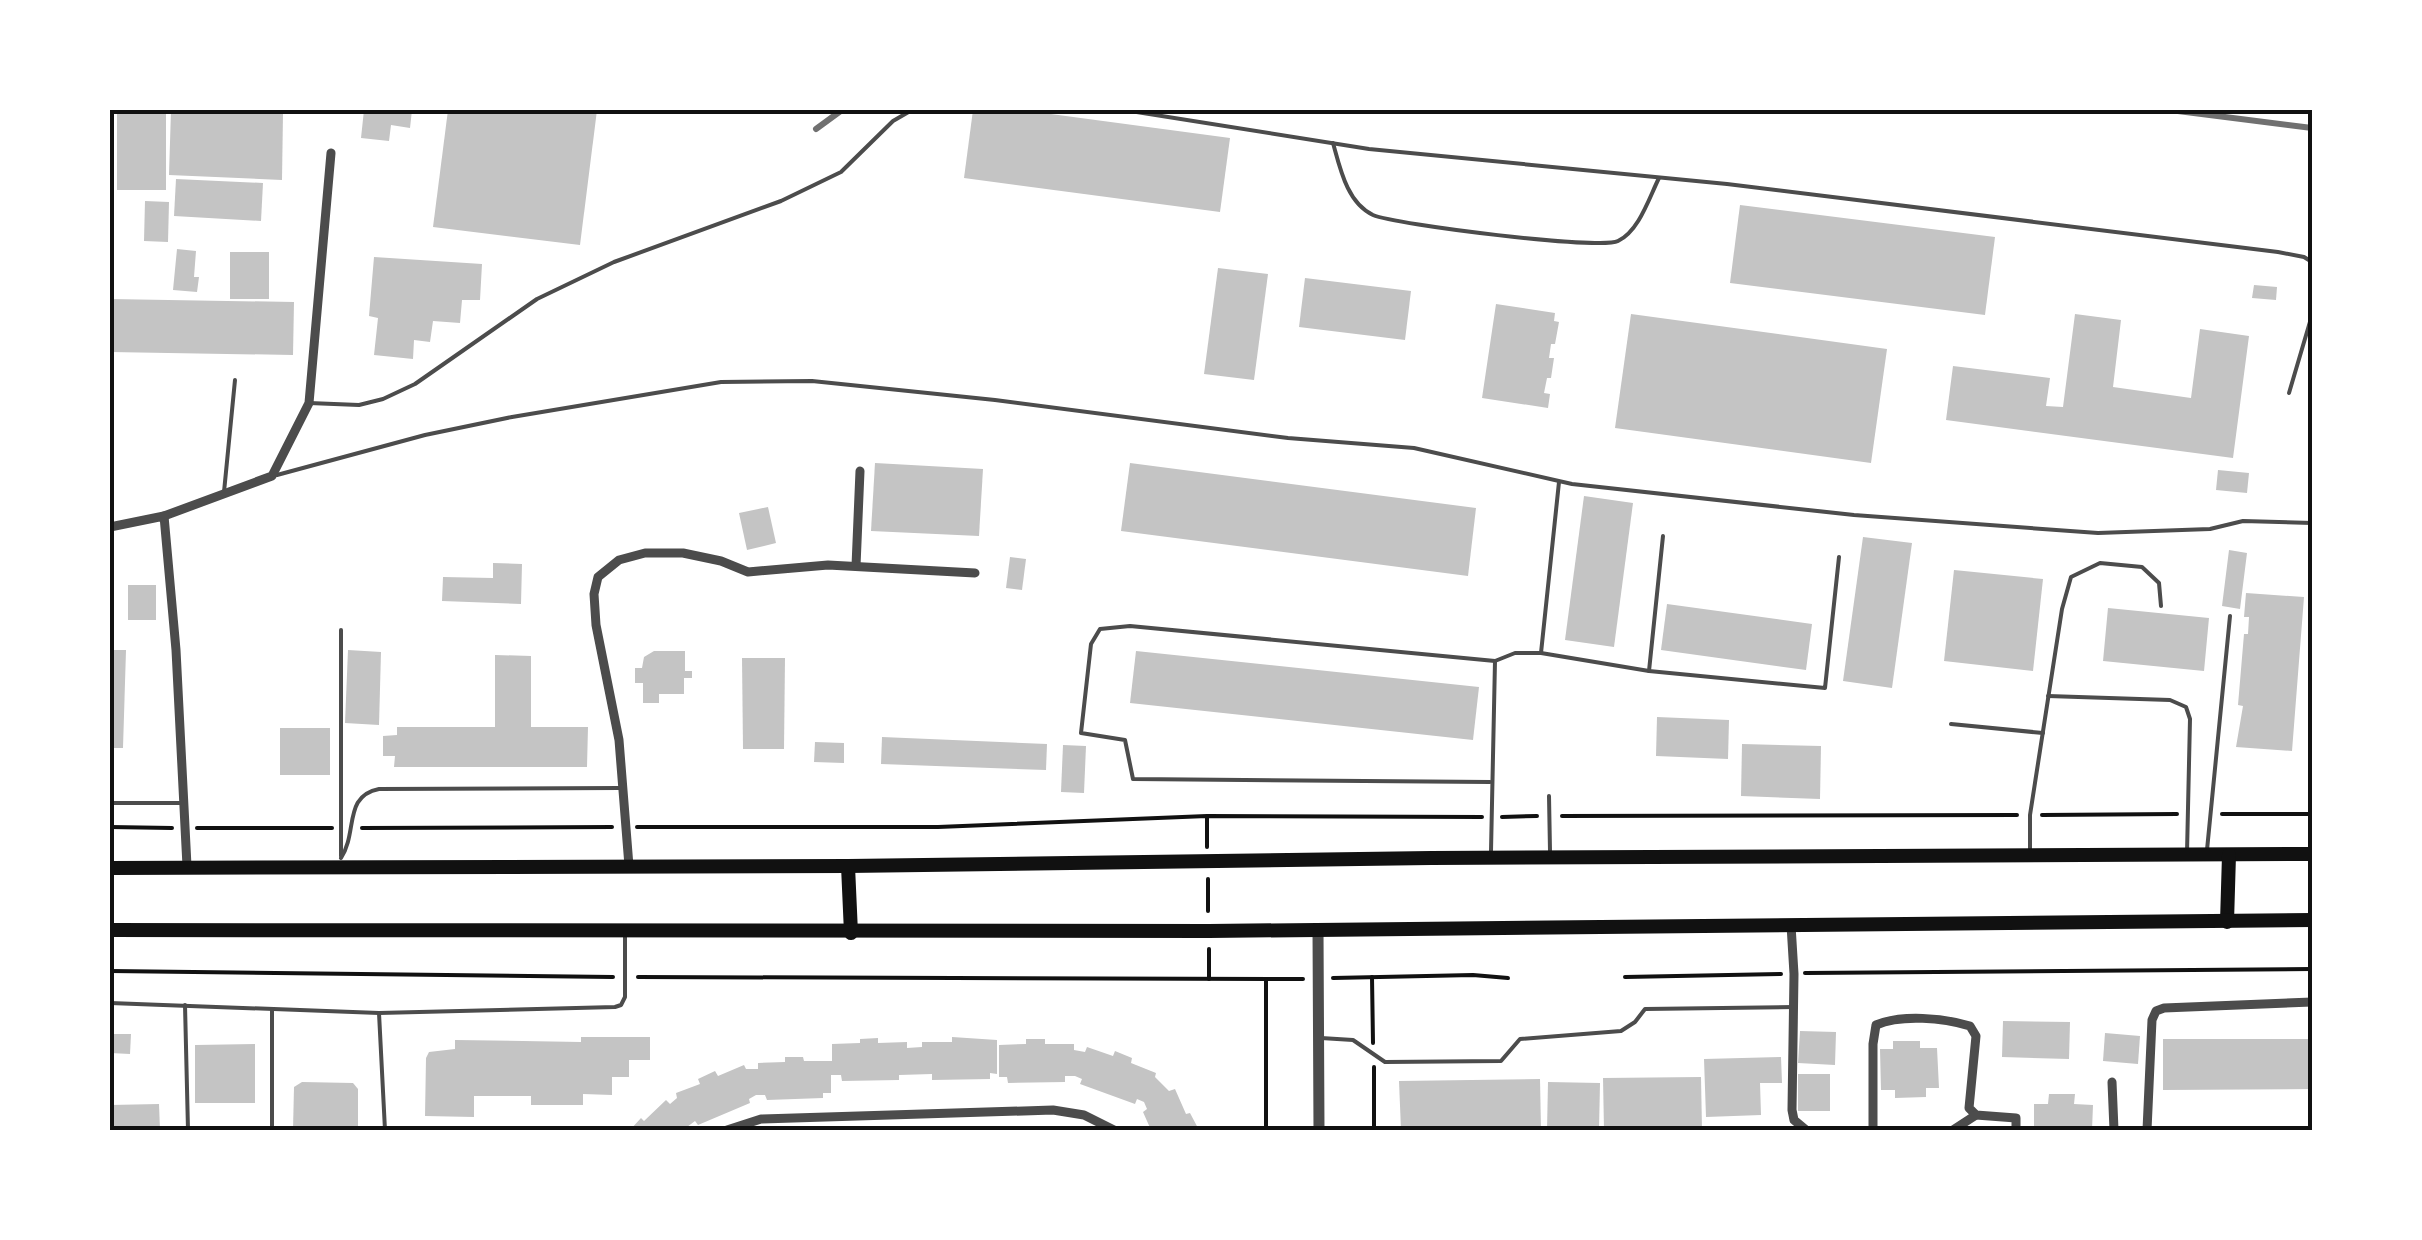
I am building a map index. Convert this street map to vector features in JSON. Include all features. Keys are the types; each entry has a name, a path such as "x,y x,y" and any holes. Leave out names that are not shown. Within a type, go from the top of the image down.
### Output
{"highway":[{"path":"110,868 342,862 848,866 2312,854"},
{"path":"2227,922 2229,855"},
{"path":"848,866 851,933"},
{"path":"110,930 851,933 2312,920"}],"street":[{"path":"110,527 164,516 272,476 308,403 331,152"},
{"path":"856,566 860,471"},
{"path":"164,516 176,650 187,866"},
{"path":"629,866 619,740 596,625 594,594 598,577 620,560 645,553 683,553 748,572 828,565 975,573"},
{"path":"1791,925 1792,1110 1794,1120 1806,1130"},
{"path":"1318,930 1319,1130"},
{"path":"2147,1130 2152,1020 2156,1012 2164,1008 2312,1002"},
{"path":"1873,1130 1876,1025 1892,1019 1970,1026 1976,1036 1970,1108 1976,1115"},
{"path":"2112,1082 2114,1130"},
{"path":"727,1130 761,1119 1053,1110 1084,1115 1114,1130"},
{"path":"1952,1130 1976,1115 2016,1118 2016,1130"}],"lane":[{"path":"308,403 359,406 383,400 415,384 536,299 614,262 781,200 841,172 893,121 912,110"},
{"path":"1124,110 1333,143 2278,252 2304,256 2312,262"},
{"path":"1333,143 1344,182 1370,214 1406,222 1580,243 1612,244 1626,237 1659,178"},
{"path":"2289,394 2312,314"},
{"path":"224,492 236,380"},
{"path":"272,476 425,435 512,417 722,382 775,380 844,383 1288,438 1414,448 1559,481 1854,515 2098,533 2210,529 2243,521 2312,523"},
{"path":"1541,653 1559,481"},
{"path":"1649,670 1664,536"},
{"path":"1490,782 1133,780 1125,740 1080,733 1091,644 1104,628 1130,626 1495,661 1515,653 1541,653 1649,670 1825,688 1839,557"},
{"path":"2030,855 2030,815 2062,608 2071,576 2100,563 2142,566 2159,584 2161,606"},
{"path":"2207,855 2230,616"},
{"path":"341,630 342,862"},
{"path":"1491,858 1495,661"},
{"path":"2048,696 2170,700 2186,707 2190,719 2187,855"},
{"path":"1951,724 2043,733"},
{"path":"342,862 358,798 365,791 625,788"},
{"path":"1550,796 1550,858"},
{"path":"110,803 184,803"},
{"path":"110,1003 379,1012 615,1006 622,1005 625,997 626,932"},
{"path":"184,1004 188,1130"},
{"path":"1319,1038 1353,1040 1385,1062 1501,1061 1520,1039 1621,1031 1645,1009 1794,1007"},
{"path":"272,1008 272,1130"},
{"path":"379,1012 385,1130"},
{"path":"2302,1130 2312,1129"}],"path":[{"path":"352,828 938,827 1207,816 2189,814"},
{"path":"2210,814 2312,814"},
{"path":"1207,816 1208,847"},
{"path":"110,826 340,828"},
{"path":"1208,879 1208,911"},
{"path":"1209,948 1210,979"},
{"path":"1626,977 2312,969"},
{"path":"110,971 1266,980 1472,974 1508,978"},
{"path":"1266,980 1266,1130"}],"building":[{"path":"117,110 166,110 166,190 117,190"},
{"path":"171,110 283,113 282,180 169,175"},
{"path":"364,110 412,110 410,128 391,125 389,141 361,138"},
{"path":"448,110 597,110 580,245 433,227"},
{"path":"973,110 1021,110 1230,138 1220,212 964,178"},
{"path":"176,179 263,183 261,221 174,216"},
{"path":"145,201 169,202 168,242 144,241"},
{"path":"1740,205 1995,237 1985,315 1730,283"},
{"path":"177,249 196,251 197,292 173,290"},
{"path":"230,252 269,252 269,299 230,299"},
{"path":"374,257 482,264 480,300 462,300 460,323 433,321 430,342 414,340 413,359 374,355 378,318 369,316"},
{"path":"1218,268 1268,274 1254,380 1204,374"},
{"path":"1305,278 1411,291 1405,340 1299,327"},
{"path":"2254,285 2277,287 2276,300 2252,298"},
{"path":"110,299 294,302 293,355 110,352"},
{"path":"1496,304 1555,313 1554,321 1559,322 1549,358 1554,358 1551,378 1547,378 1544,393 1550,394 1548,408 1482,398"},
{"path":"1631,314 1887,349 1871,463 1615,428"},
{"path":"2075,314 2121,320 2113,387 2191,398 2200,329 2249,336 2233,458 1946,420 1953,366 2050,378 2046,406 2063,407"},
{"path":"875,463 983,469 979,536 871,531"},
{"path":"1130,463 1476,508 1468,576 1121,531"},
{"path":"2218,470 2249,473 2247,493 2216,490"},
{"path":"1584,496 1633,503 1614,647 1565,640"},
{"path":"768,507 776,543 747,550 739,513"},
{"path":"1863,537 1912,543 1892,688 1843,681"},
{"path":"2229,550 2247,553 2240,609 2222,606"},
{"path":"1010,557 1026,559 1022,590 1006,588"},
{"path":"493,563 522,564 521,604 442,601 443,577 493,578"},
{"path":"1954,570 2043,579 2033,671 1944,661"},
{"path":"128,585 156,585 156,620 128,620"},
{"path":"2246,593 2304,597 2292,751 2236,747 2243,706 2238,705 2244,634 2248,634 2249,617 2244,617"},
{"path":"1667,604 1812,624 1806,670 1661,650"},
{"path":"2108,608 2209,618 2204,671 2103,661"},
{"path":"110,650 126,650 123,748 110,748"},
{"path":"348,650 381,652 379,725 345,723"},
{"path":"654,651 685,651 685,671 692,671 692,678 684,678 684,694 659,694 659,703 643,703 643,683 635,683 635,668 642,668 644,657"},
{"path":"1136,651 1479,687 1473,740 1130,703"},
{"path":"495,655 531,656 531,727 588,727 587,767 394,767 395,756 383,756 383,736 397,735 397,727 495,727"},
{"path":"742,658 785,658 784,749 743,749"},
{"path":"1657,717 1729,720 1728,759 1656,756"},
{"path":"280,728 330,728 330,775 280,775"},
{"path":"882,737 1047,744 1046,770 881,764"},
{"path":"815,742 844,743 844,763 814,762"},
{"path":"1742,744 1821,746 1820,799 1741,796"},
{"path":"1063,745 1086,746 1084,793 1061,792"},
{"path":"2003,1021 2070,1022 2069,1059 2002,1057"},
{"path":"1800,1031 1836,1032 1835,1065 1798,1063"},
{"path":"2105,1033 2140,1036 2138,1064 2103,1061"},
{"path":"110,1034 131,1034 130,1054 110,1053"},
{"path":"581,1037 650,1037 650,1060 629,1060 629,1077 612,1077 612,1095 583,1094 583,1105 531,1105 531,1096 474,1096 474,1117 425,1116 429,1052 455,1049 455,1040 581,1042"},
{"path":"952,1037 997,1040 997,1074 990,1073 990,1079 932,1080 932,1074 899,1075 899,1080 842,1081 841,1075 831,1075 831,1093 823,1093 823,1098 767,1100 765,1095 756,1095 749,1099 750,1103 698,1125 695,1121 683,1130 630,1130 666,1100 670,1104 677,1098 676,1093 700,1084 698,1079 715,1071 718,1076 744,1065 746,1069 758,1069 758,1063 785,1062 785,1057 832,1061 832,1044 860,1043 860,1039 907,1042 907,1048 922,1047 922,1042 952,1042"},
{"path":"1026,1039 1045,1039 1045,1044 1074,1044 1074,1050 1085,1052 1087,1047 1113,1056 1115,1051 1132,1058 1131,1063 1156,1073 1155,1077 1169,1091 1175,1089 1186,1114 1190,1113 1199,1130 1151,1130 1143,1112 1147,1109 1144,1102 1137,1099 1135,1104 1080,1084 1082,1079 1075,1076 1065,1076 1065,1082 1008,1083 1007,1077 999,1077 999,1045 1026,1044"},
{"path":"2163,1039 2312,1039 2312,1089 2163,1090"},
{"path":"1893,1041 1920,1041 1920,1048 1937,1048 1939,1088 1926,1088 1926,1097 1895,1098 1895,1090 1881,1090 1880,1049 1893,1049"},
{"path":"255,1044 255,1103 195,1103 195,1045"},
{"path":"1781,1057 1782,1083 1760,1083 1761,1115 1706,1117 1704,1059"},
{"path":"1798,1074 1830,1074 1830,1111 1798,1111"},
{"path":"1701,1077 1702,1130 1604,1130 1603,1078"},
{"path":"1540,1079 1541,1130 1401,1130 1399,1081"},
{"path":"302,1082 353,1083 358,1089 358,1130 293,1130 294,1087"},
{"path":"1548,1082 1600,1083 1599,1130 1547,1130"},
{"path":"2049,1094 2075,1094 2074,1104 2093,1105 2092,1130 2034,1130 2034,1104 2048,1104"},
{"path":"159,1104 160,1130 110,1130 110,1105"}],"railway":[{"path":"816,129 842,110"},
{"path":"2170,110 2312,128"}]}
